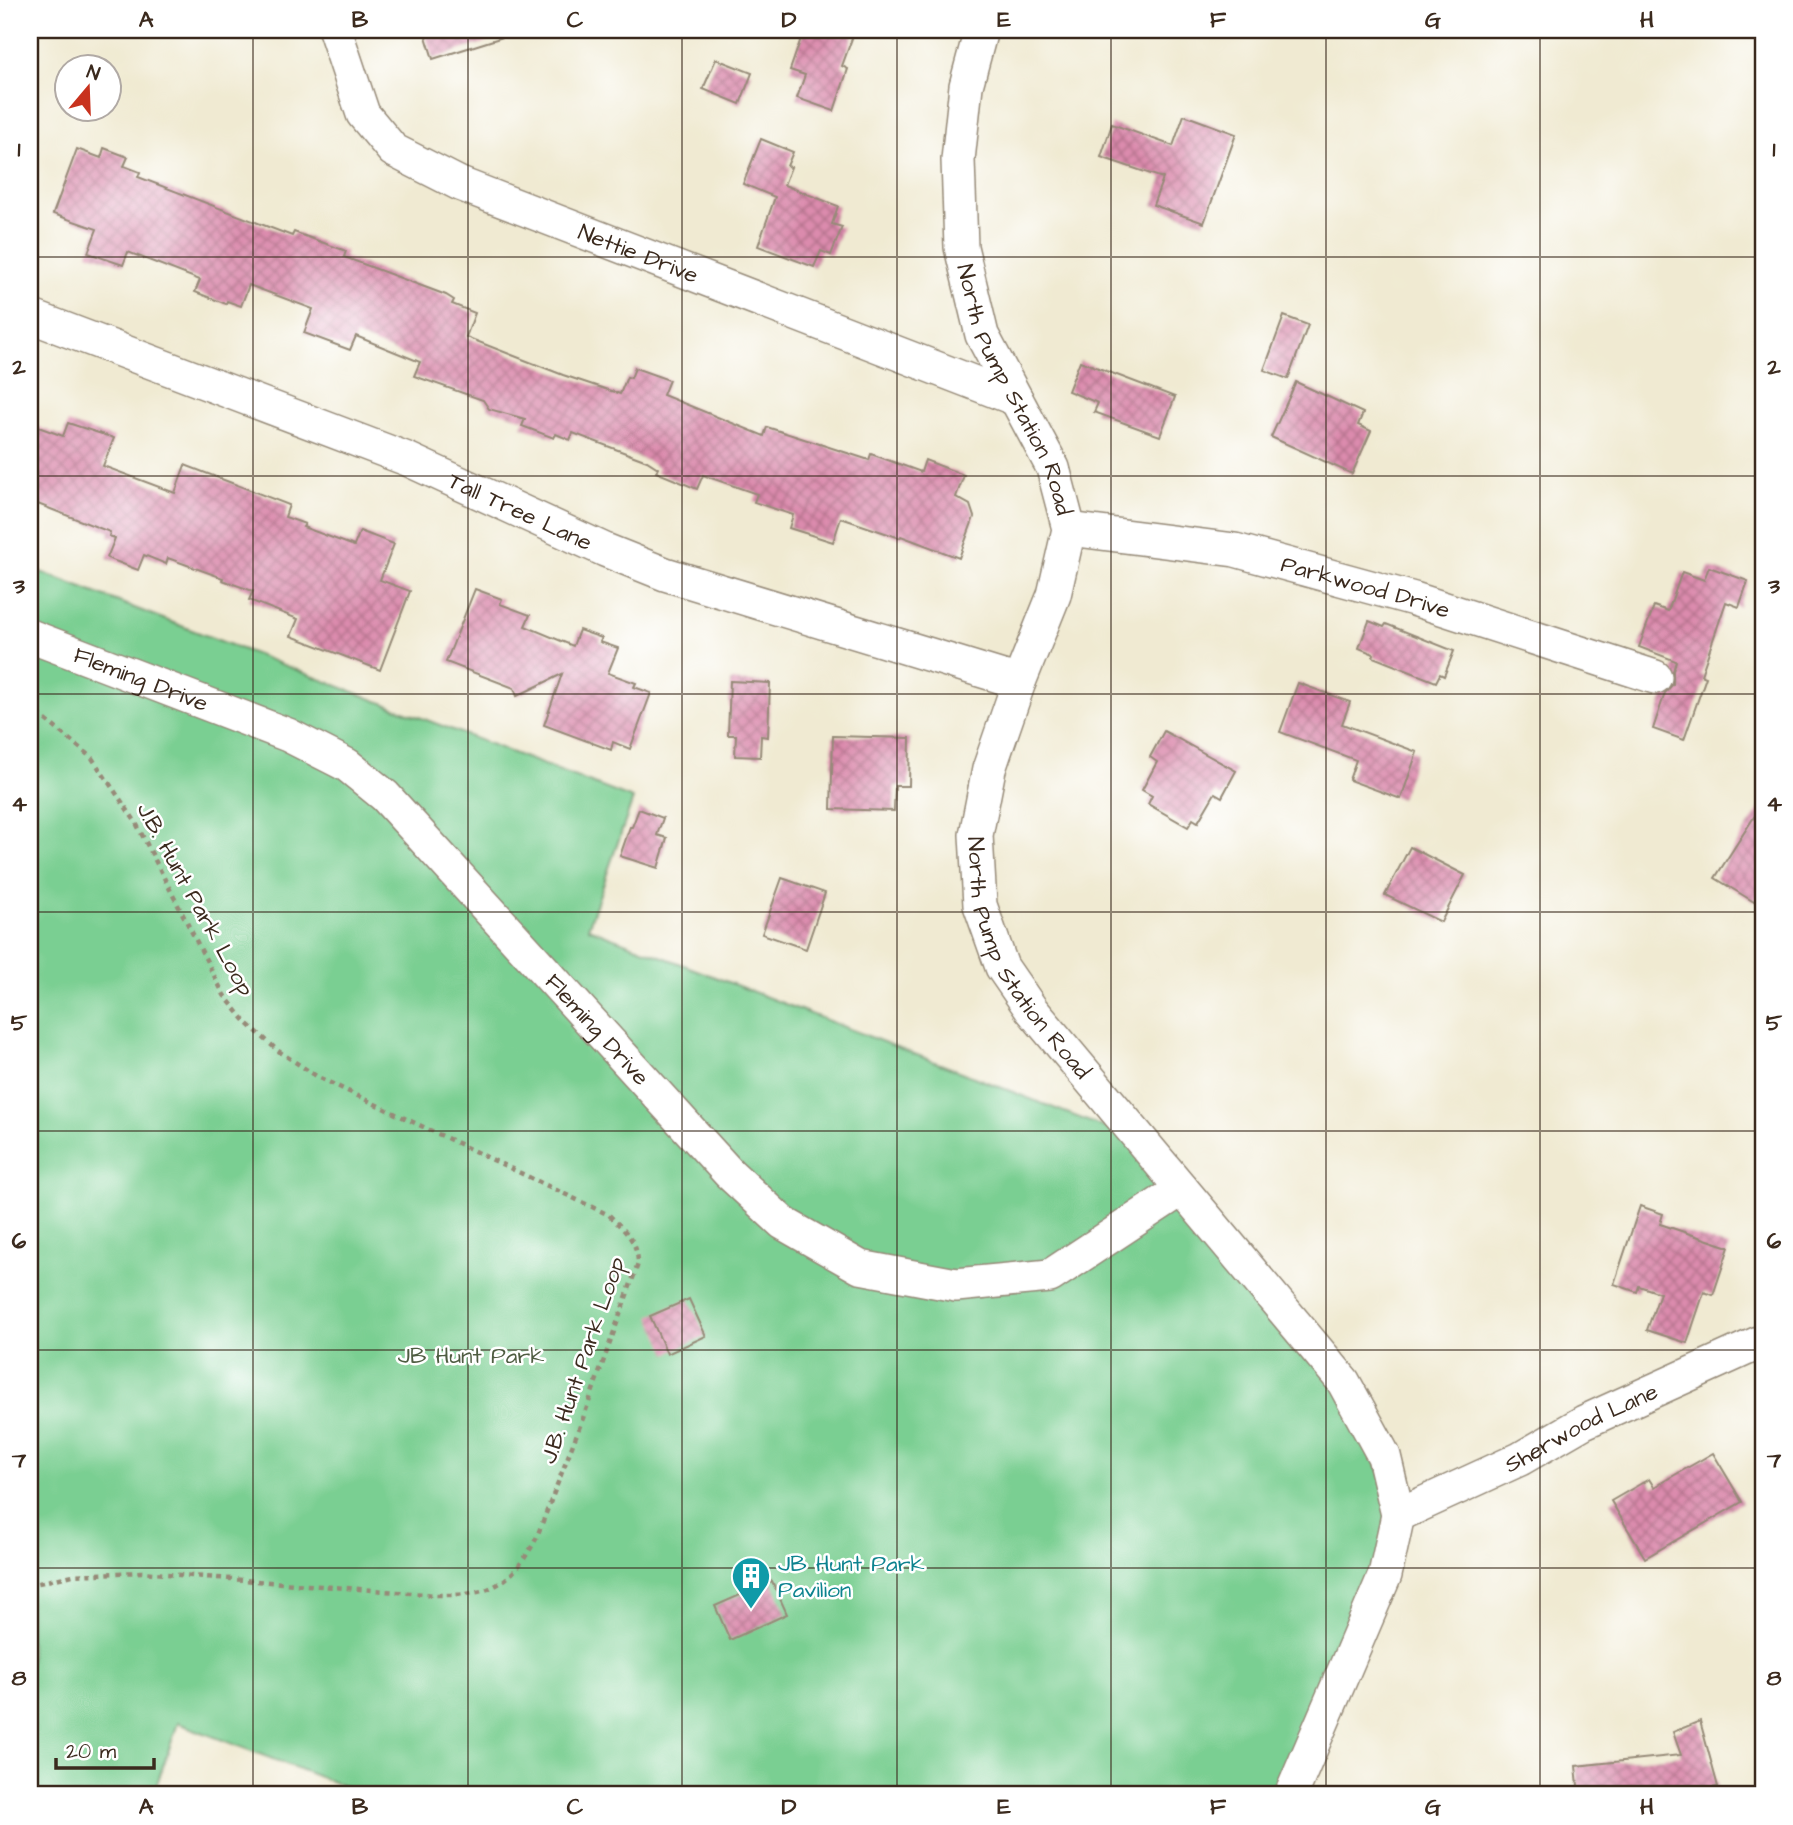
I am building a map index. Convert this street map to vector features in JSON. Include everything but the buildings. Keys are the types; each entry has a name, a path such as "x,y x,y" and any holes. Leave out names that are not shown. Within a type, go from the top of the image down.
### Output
{"street":[{"name":"Nettie Drive","path":"334,30 363,114 393,150 460,184 1016,399"},
{"name":"North Pump Station Road","path":"981,30 966,86 958,160 961,247 982,335 1053,468 1069,529 1054,595 1019,682 989,769 976,835 980,905 1002,967 1031,1009 1343,1381 1384,1456 1398,1515 1385,1576 1291,1795"},
{"name":"Tall Tree Lane","path":"30,316 407,459 605,550 665,574 1019,682"},
{"name":"Parkwood Drive","path":"1069,529 1234,550 1414,599 1655,677"},
{"name":"Fleming Drive","path":"30,636 288,735 347,765 385,796 729,1173 783,1223 860,1267 956,1285 1050,1276 1182,1189"},
{"name":"Sherwood Lane","path":"1398,1515 1520,1459 1584,1422 1763,1341"}],"path":[{"name":"J.B. Hunt Park Loop","path":"30,707 92,758 135,821 224,995 246,1022 277,1050 318,1077 610,1215 638,1249 638,1264 585,1413 536,1539 515,1571 490,1590 465,1596 436,1595 141,1572 73,1575 30,1585"}],"green space":[{"name":"JB Hunt Park","path":"30,568 633,799 588,928 1142,1142 1343,1381 1398,1515 1291,1795 367,1795 178,1723 153,1795 30,1795"}],"place":[{"name":"JB Hunt Park Pavilion","path":"751,1610"}]}
